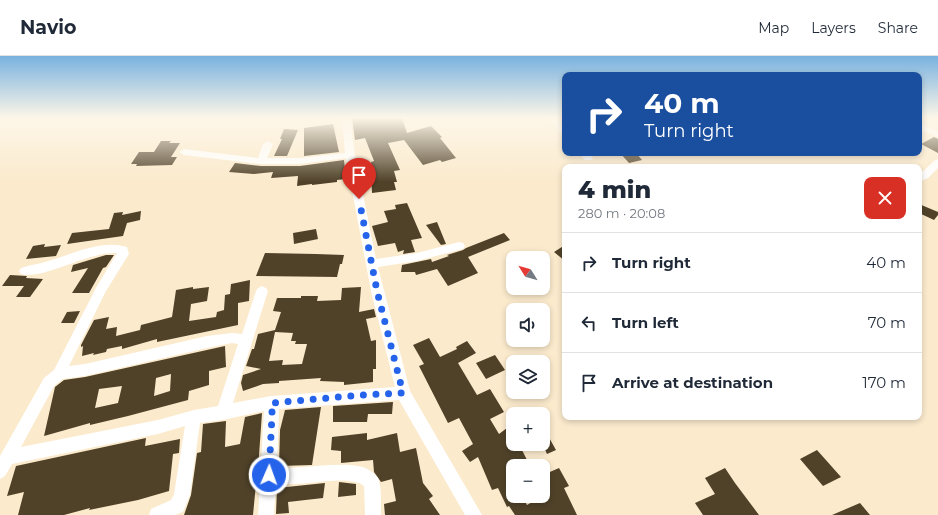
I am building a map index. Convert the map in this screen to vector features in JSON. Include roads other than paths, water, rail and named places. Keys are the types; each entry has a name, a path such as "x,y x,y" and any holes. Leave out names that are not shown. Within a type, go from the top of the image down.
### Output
{"street":[{"path":"348,139 350,155 377,291 403,393 474,515"},
{"path":"261,161 268,144"},
{"path":"184,152 261,161 300,161 350,155"},
{"path":"922,177 938,162"},
{"path":"372,264 417,257 459,246"},
{"path":"25,271 41,269 73,257 102,250 120,248 123,250 123,254 101,289 61,368 60,373"},
{"path":"223,413 262,291"},
{"path":"0,471 49,382 60,373 85,370 207,342 232,338 246,340"},
{"path":"8,457 65,447 194,417 272,403 361,395 403,393"},
{"path":"266,515 272,403"},
{"path":"156,515 177,510 182,495 194,417"},
{"path":"269,475 295,476 340,473 363,475 372,482 372,515"}]}
